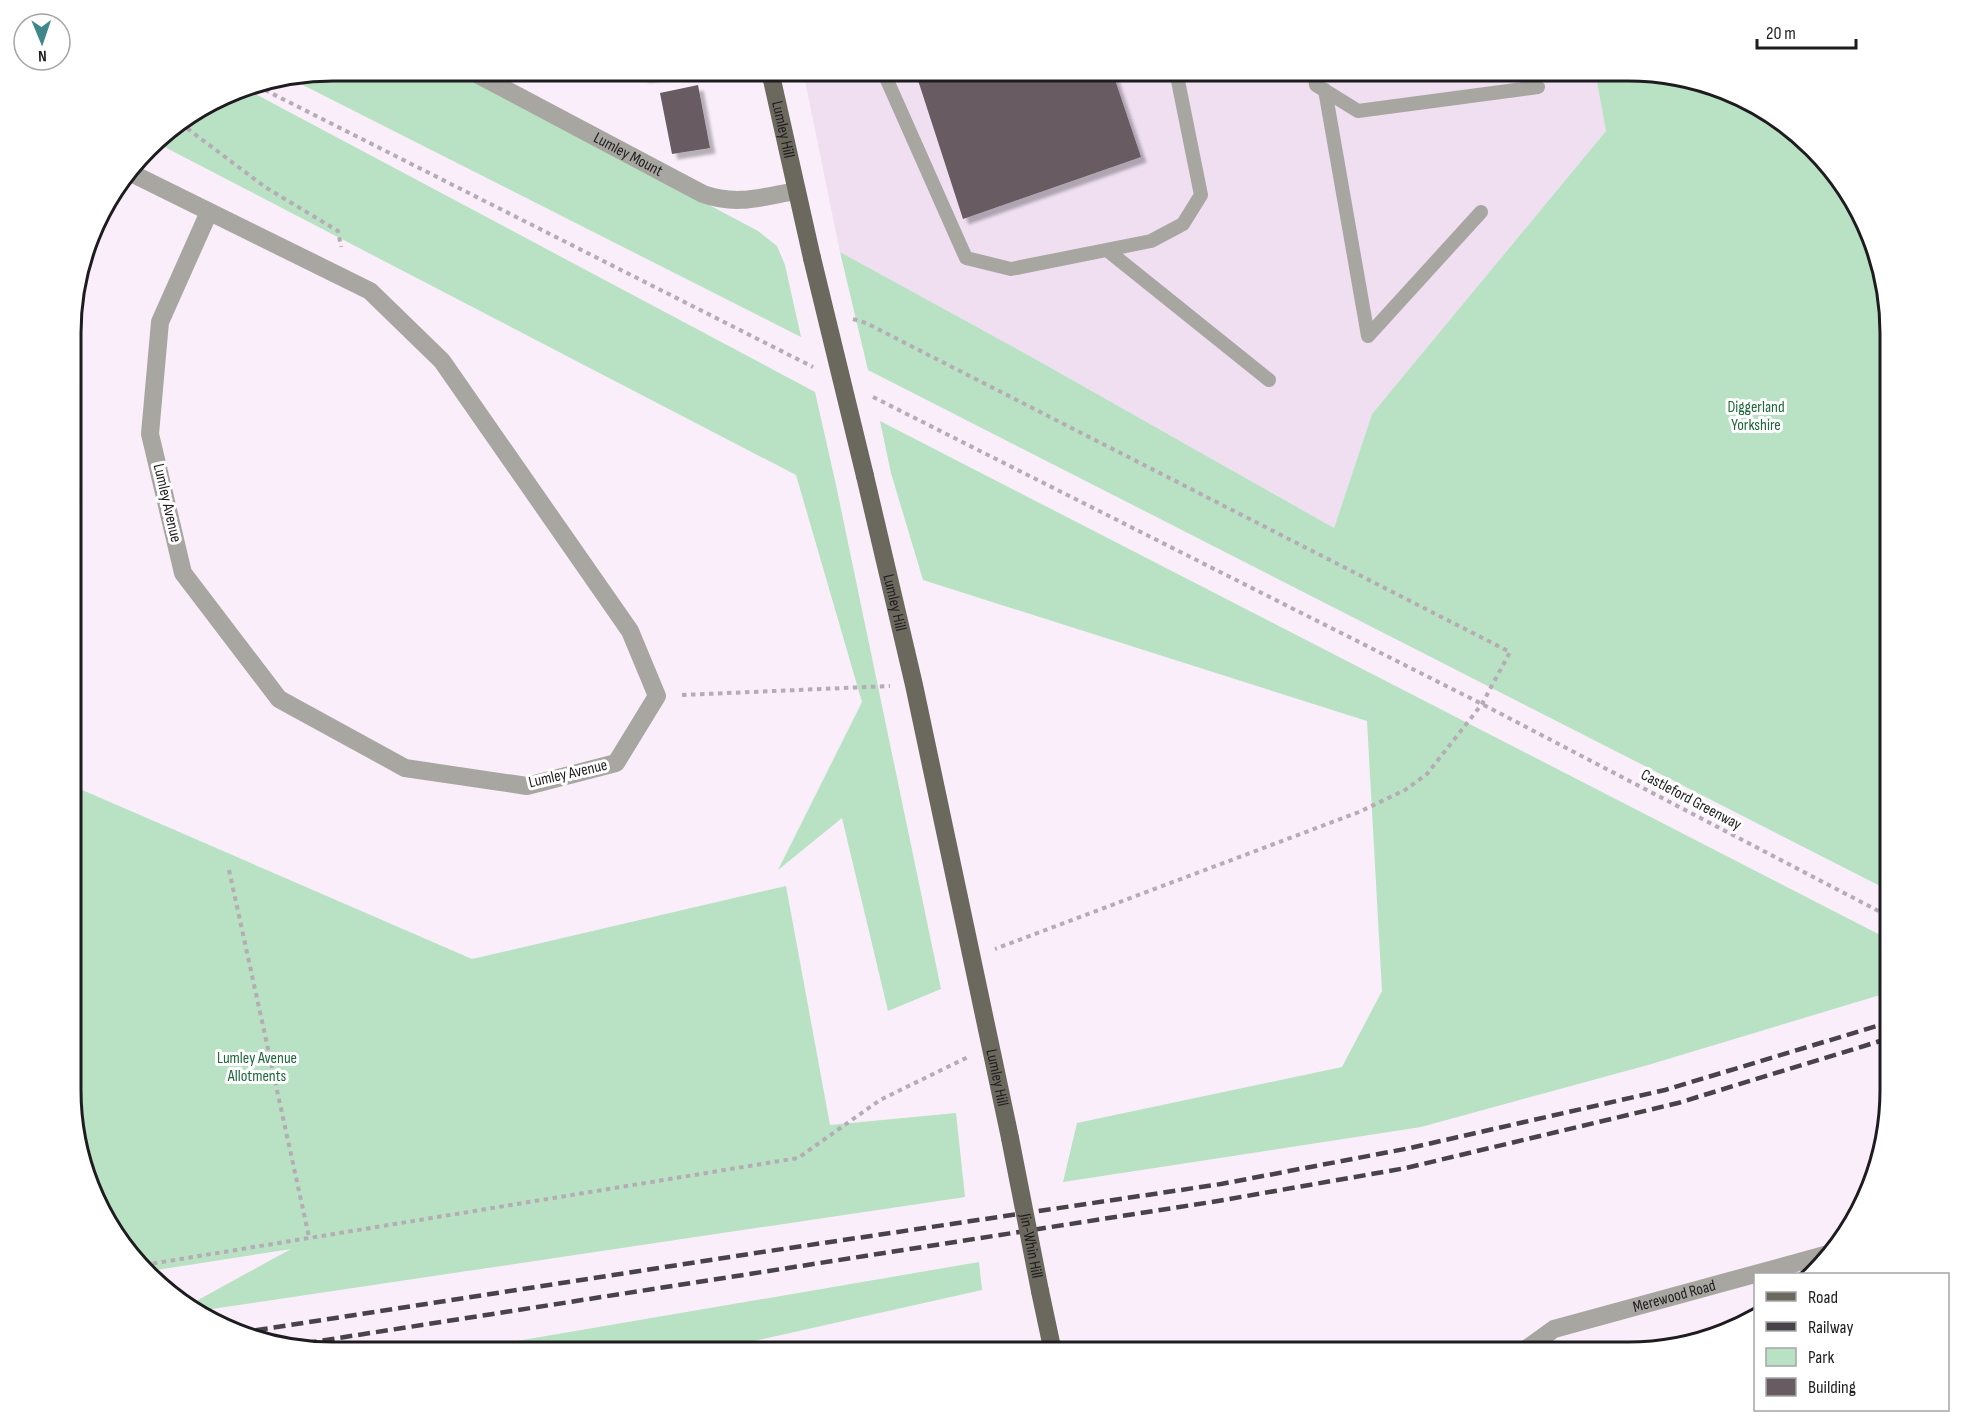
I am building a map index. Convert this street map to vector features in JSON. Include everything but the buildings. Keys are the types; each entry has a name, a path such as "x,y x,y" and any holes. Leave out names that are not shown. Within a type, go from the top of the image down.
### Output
{"main road":[{"name":"Lumley Hill","path":"772,81 796,191 914,685 1010,1138"},
{"name":"Jin-Whin Hill","path":"1010,1138 1051,1342"}],"street":[{"name":"Lumley Mount","path":"492,81 703,194 720,200 735,201 796,191"},
{"path":"137,176 370,291 442,361 630,631 657,696"},
{"name":"Lumley Avenue","path":"209,212 160,322 150,434 183,573 279,699 405,768 527,786 616,763 657,696"},
{"name":"Merewood Road","path":"1759,1273 1816,1257"},
{"name":"Merewood Road","path":"1536,1342 1554,1329 1754,1274"}],"lane":[{"path":"889,81 966,258 1011,269 1151,241 1183,224 1201,195 1178,81"},
{"path":"1315,81 1316,85 1358,111 1538,87"},
{"path":"1325,90 1368,336 1481,212"},
{"path":"1107,250 1269,380"}],"path":[{"path":"187,128 265,187 338,231 342,254 335,274"},
{"path":"824,308 866,323 1510,652 1482,704 1427,774 1405,790 1359,812 972,957"},
{"path":"657,696 914,685"},
{"name":"Castleford Greenway","path":"1482,704 1880,912"},
{"path":"229,870 309,1237"},
{"path":"151,1264 798,1158 880,1100 991,1046"}],"shaded area":[{"path":"805,81 1597,81 1606,131 1372,414 1334,528 840,252"}],"green space":[{"path":"476,81 758,231 777,246 785,265 801,337 299,83"},
{"name":"Diggerland Yorkshire","path":"1597,81 1661,83 1709,94 1724,100 1768,124 1806,155 1828,180 1846,207 1867,252 1878,300 1880,333 1880,886 868,370 840,252 1334,528 1372,414 1606,131"},
{"path":"254,93 815,392 941,989 888,1011 842,818 778,870 862,702 796,475 164,147 207,115"},
{"path":"880,421 1880,935 1880,995 1648,1065 1421,1127 1063,1182 1077,1123 1342,1067 1382,991 1367,721 923,580 891,473"},
{"name":"Lumley Avenue Allotments","path":"81,789 472,959 786,886 830,1125 956,1113 965,1197 209,1309 196,1301 291,1249 157,1270 124,1230 100,1186 86,1139 81,1090"},
{"path":"979,1262 982,1290 750,1342 511,1342"}],"railway":[{"path":"257,1330 1221,1184 1410,1148 1665,1090 1880,1025"},
{"path":"319,1341 1218,1201 1406,1168 1678,1103 1880,1041"}]}
